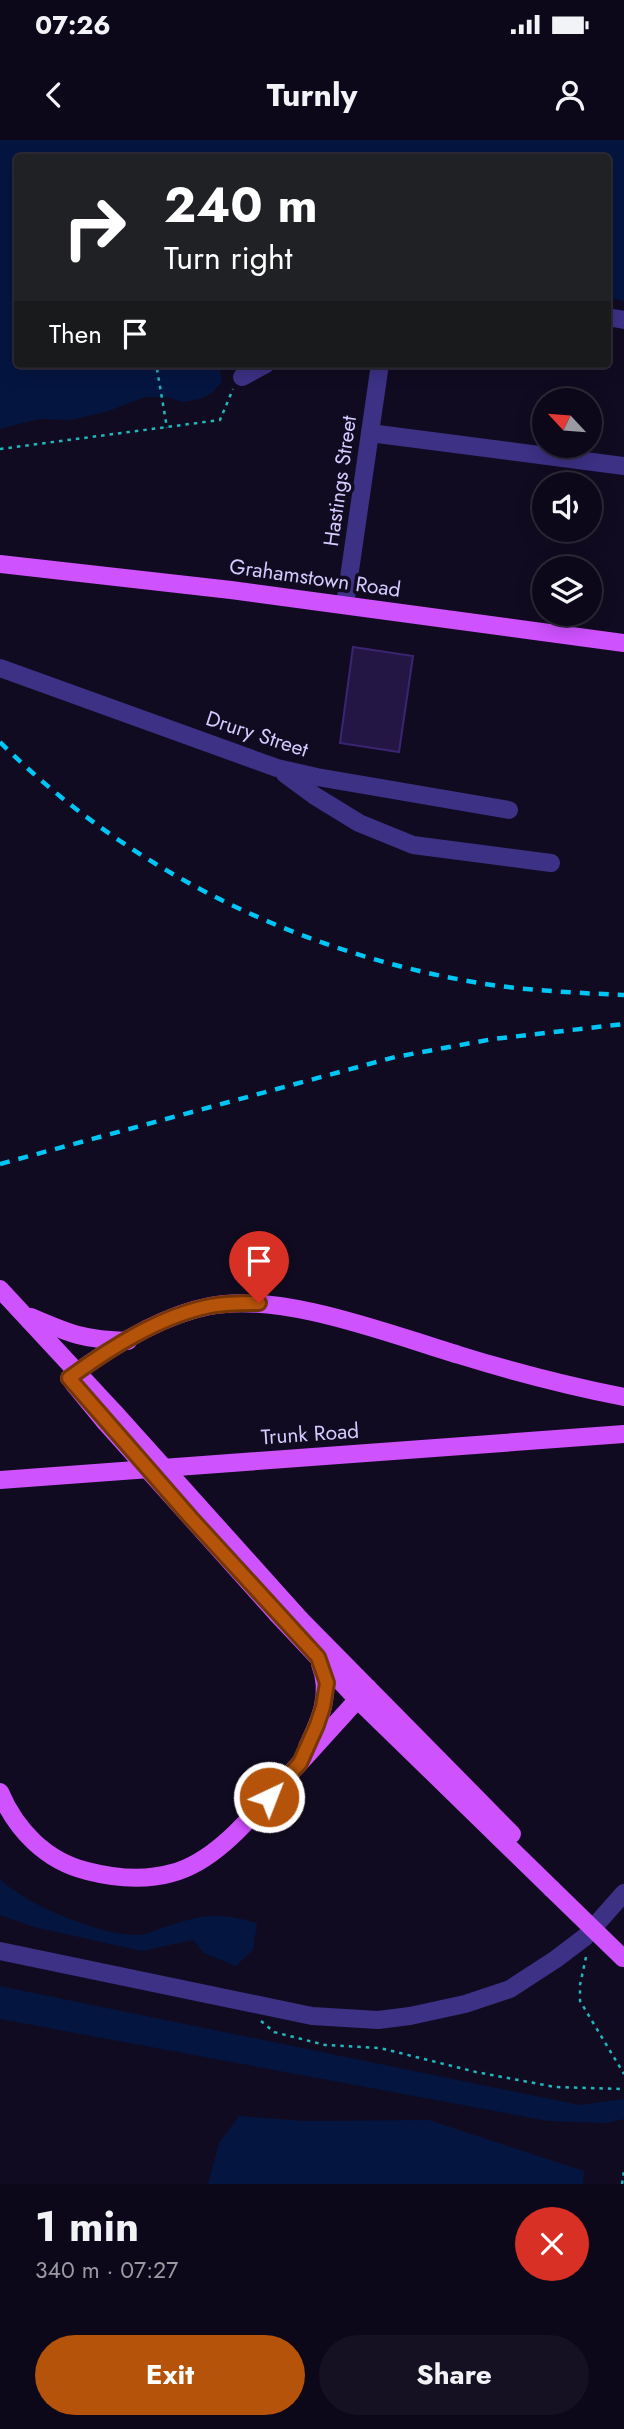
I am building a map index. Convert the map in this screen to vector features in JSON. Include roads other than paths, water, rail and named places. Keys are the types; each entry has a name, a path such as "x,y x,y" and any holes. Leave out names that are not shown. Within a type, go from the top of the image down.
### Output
{"main road":[{"name":"Grahamstown Road","path":"0,564 345,605 624,643"},
{"path":"5,1295 25,1314 73,1375 277,1614 318,1657 363,1694"},
{"path":"5,1295 35,1338 73,1375"},
{"path":"73,1375 128,1341 173,1318 209,1306 259,1303 352,1323 554,1383 624,1397"},
{"path":"25,1314 72,1335 128,1341"},
{"path":"110,1417 300,1619 363,1694 555,1885 624,1958"},
{"name":"Trunk Road","path":"0,1480 624,1434"},
{"path":"300,1763 317,1725 326,1696 327,1683 318,1657"},
{"path":"0,1792 9,1812 27,1835 50,1856 73,1867 107,1876 148,1878 174,1873 201,1860 239,1830 363,1694"},
{"path":"555,1885 624,1944"}],"street":[{"path":"242,377 259,368"},
{"name":"Hastings Street","path":"345,605 379,368"},
{"path":"370,433 624,466"},
{"name":"Drury Street","path":"0,668 277,768 509,810"},
{"path":"277,768 315,796 359,822 413,845 551,863"},
{"path":"0,1951 312,2015 378,2020 465,2004 510,1989 585,1937 624,1892"}],"water":[{"path":"0,140 624,140 624,301 611,299 611,154 14,154 14,368 222,368 222,382 212,393 200,399 183,402 167,397 145,397 106,412 70,420 39,419 0,429"},
{"path":"0,1879 27,1899 64,1917 121,1934 145,1934 192,1919 212,1916 257,1923 253,1950 236,1966 204,1953 193,1940 142,1951 34,1927 0,1915"},
{"path":"0,1986 580,2105 624,2099 624,2119 607,2123 549,2121 0,2019"},
{"path":"239,2116 305,2121 429,2120 584,2171 583,2184 208,2184 219,2143"}],"railway":[{"path":"0,742 51,789 107,832 165,870 290,931 356,954 423,972 508,987 624,995"},
{"path":"0,1164 395,1057 493,1039 624,1024"}]}
